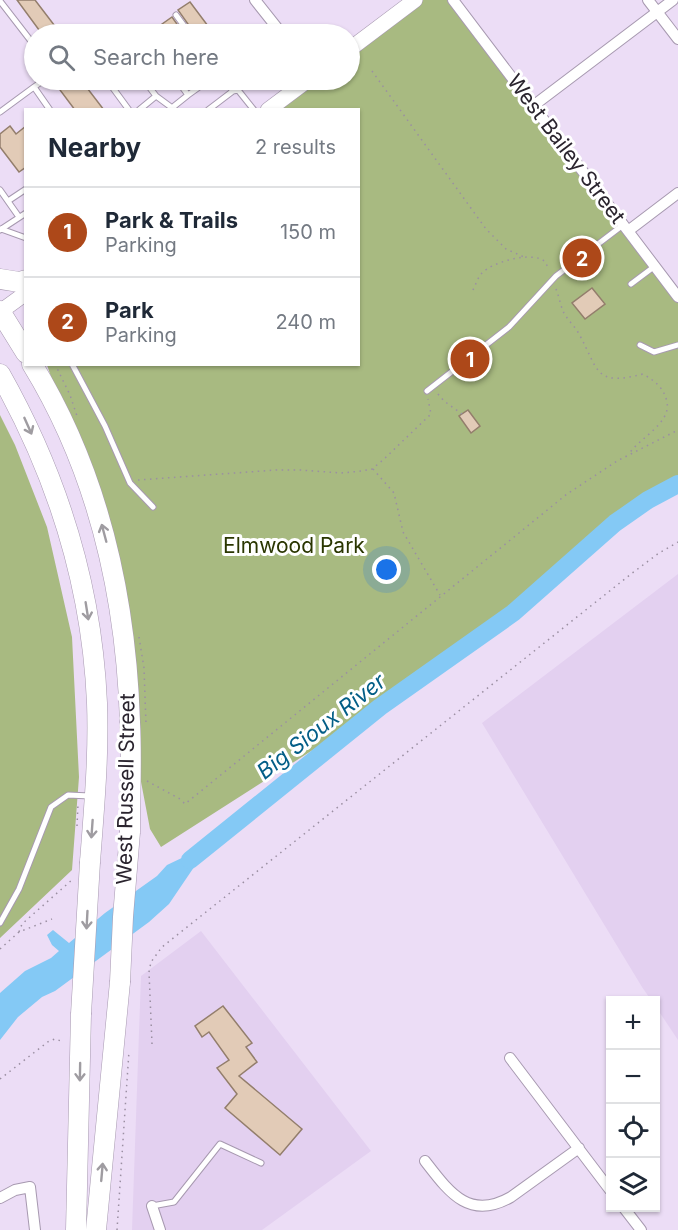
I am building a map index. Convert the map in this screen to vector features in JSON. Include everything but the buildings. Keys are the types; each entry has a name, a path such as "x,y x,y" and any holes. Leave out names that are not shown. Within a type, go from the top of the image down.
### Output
{"highway":[{"path":"0,279 24,281"},
{"path":"0,312 24,350"},
{"name":"West Russell Street","path":"35,366 67,432 93,496 116,587 126,656 130,724 130,832 120,982 96,1230"},
{"name":"West Russell Street","path":"0,374 21,411 54,489 85,594 97,702 98,744 87,796 90,862 81,1014 76,1230"}],"main road":[{"path":"360,41 415,0"},
{"path":"271,108 295,90"},
{"path":"0,312 24,294"}],"street":[{"path":"255,0 274,24"},
{"name":"West Bailey Street","path":"453,0 678,297"},
{"path":"648,0 678,39"},
{"path":"533,106 673,0"},
{"path":"626,228 678,194"},
{"path":"510,1058 606,1185"},
{"path":"425,1161 456,1197 471,1205 488,1206 501,1203 511,1197 579,1148"},
{"path":"0,1198 15,1190 30,1188 36,1230"},
{"path":"152,1206 160,1230"},
{"path":"627,1212 641,1230"}],"lane":[{"path":"0,1 24,32"},
{"path":"176,15 183,24"},
{"path":"0,112 30,90"},
{"path":"36,90 49,108"},
{"path":"114,90 128,108"},
{"path":"152,90 156,96 174,108 196,90"},
{"path":"185,90 189,95"},
{"path":"211,108 233,91 238,90 252,108"},
{"path":"141,108 156,96"},
{"path":"0,190 19,217"},
{"path":"8,201 24,190"},
{"path":"1,230 24,214"},
{"path":"430,389 509,327 553,280 626,228"},
{"path":"1,230 24,236"},
{"path":"631,284 655,266"},
{"path":"640,345 654,352 678,345"},
{"path":"73,366 105,426 130,483 153,507"},
{"path":"0,923 19,889 51,807 68,795 87,796"},
{"path":"152,1206 174,1202 220,1144 261,1162"}],"path":[{"path":"372,71 486,229 506,249 525,258"},
{"path":"473,290 481,274 491,266 516,258 541,259 547,264 563,311 578,333 597,372 608,378 624,379 643,374 656,382 665,394 668,408 661,422 634,445 628,455"},
{"path":"130,483 139,479 276,470 341,473 372,469 431,414 425,393 430,389 462,414"},
{"path":"146,781 185,804 582,482 628,455 678,430"},
{"path":"372,469 394,493 403,532 441,596"},
{"path":"152,1044 149,972 151,962 162,947 631,574 678,542"},
{"path":"76,831 87,796"},
{"path":"20,933 22,924 74,878"},
{"path":"0,949 20,933 52,919"},
{"path":"0,1079 49,1041 55,1039 80,1044"},
{"path":"117,1230 129,1051"}],"shaded area":[{"path":"678,574 678,1040 660,1013 660,996 648,996 642,987 482,723"},
{"path":"201,931 371,1151 262,1230 132,1230 141,976"}],"green space":[{"name":"Elmwood Park","path":"415,0 453,0 678,294 678,484 648,500 615,523 513,613 431,673 161,847 150,829 130,724 116,587 81,466 47,366 360,366 360,108 270,108 295,90 360,90 360,41"},
{"path":"0,415 15,445 47,527 72,637 79,777 72,870 0,938"}],"water":[{"path":"209,845 169,904 149,922 55,991 42,997 18,1017 0,1040 0,993 25,971 51,958 59,951 52,945 47,935 53,930 69,943 105,913 157,876 167,865"}],"waterway":[{"name":"Big Sioux River","path":"190,860 380,707 513,613 615,523 648,500 678,484"}],"place":[{"name":"Park","path":"582,258"},
{"name":"Park & Trails","path":"470,359"}]}
